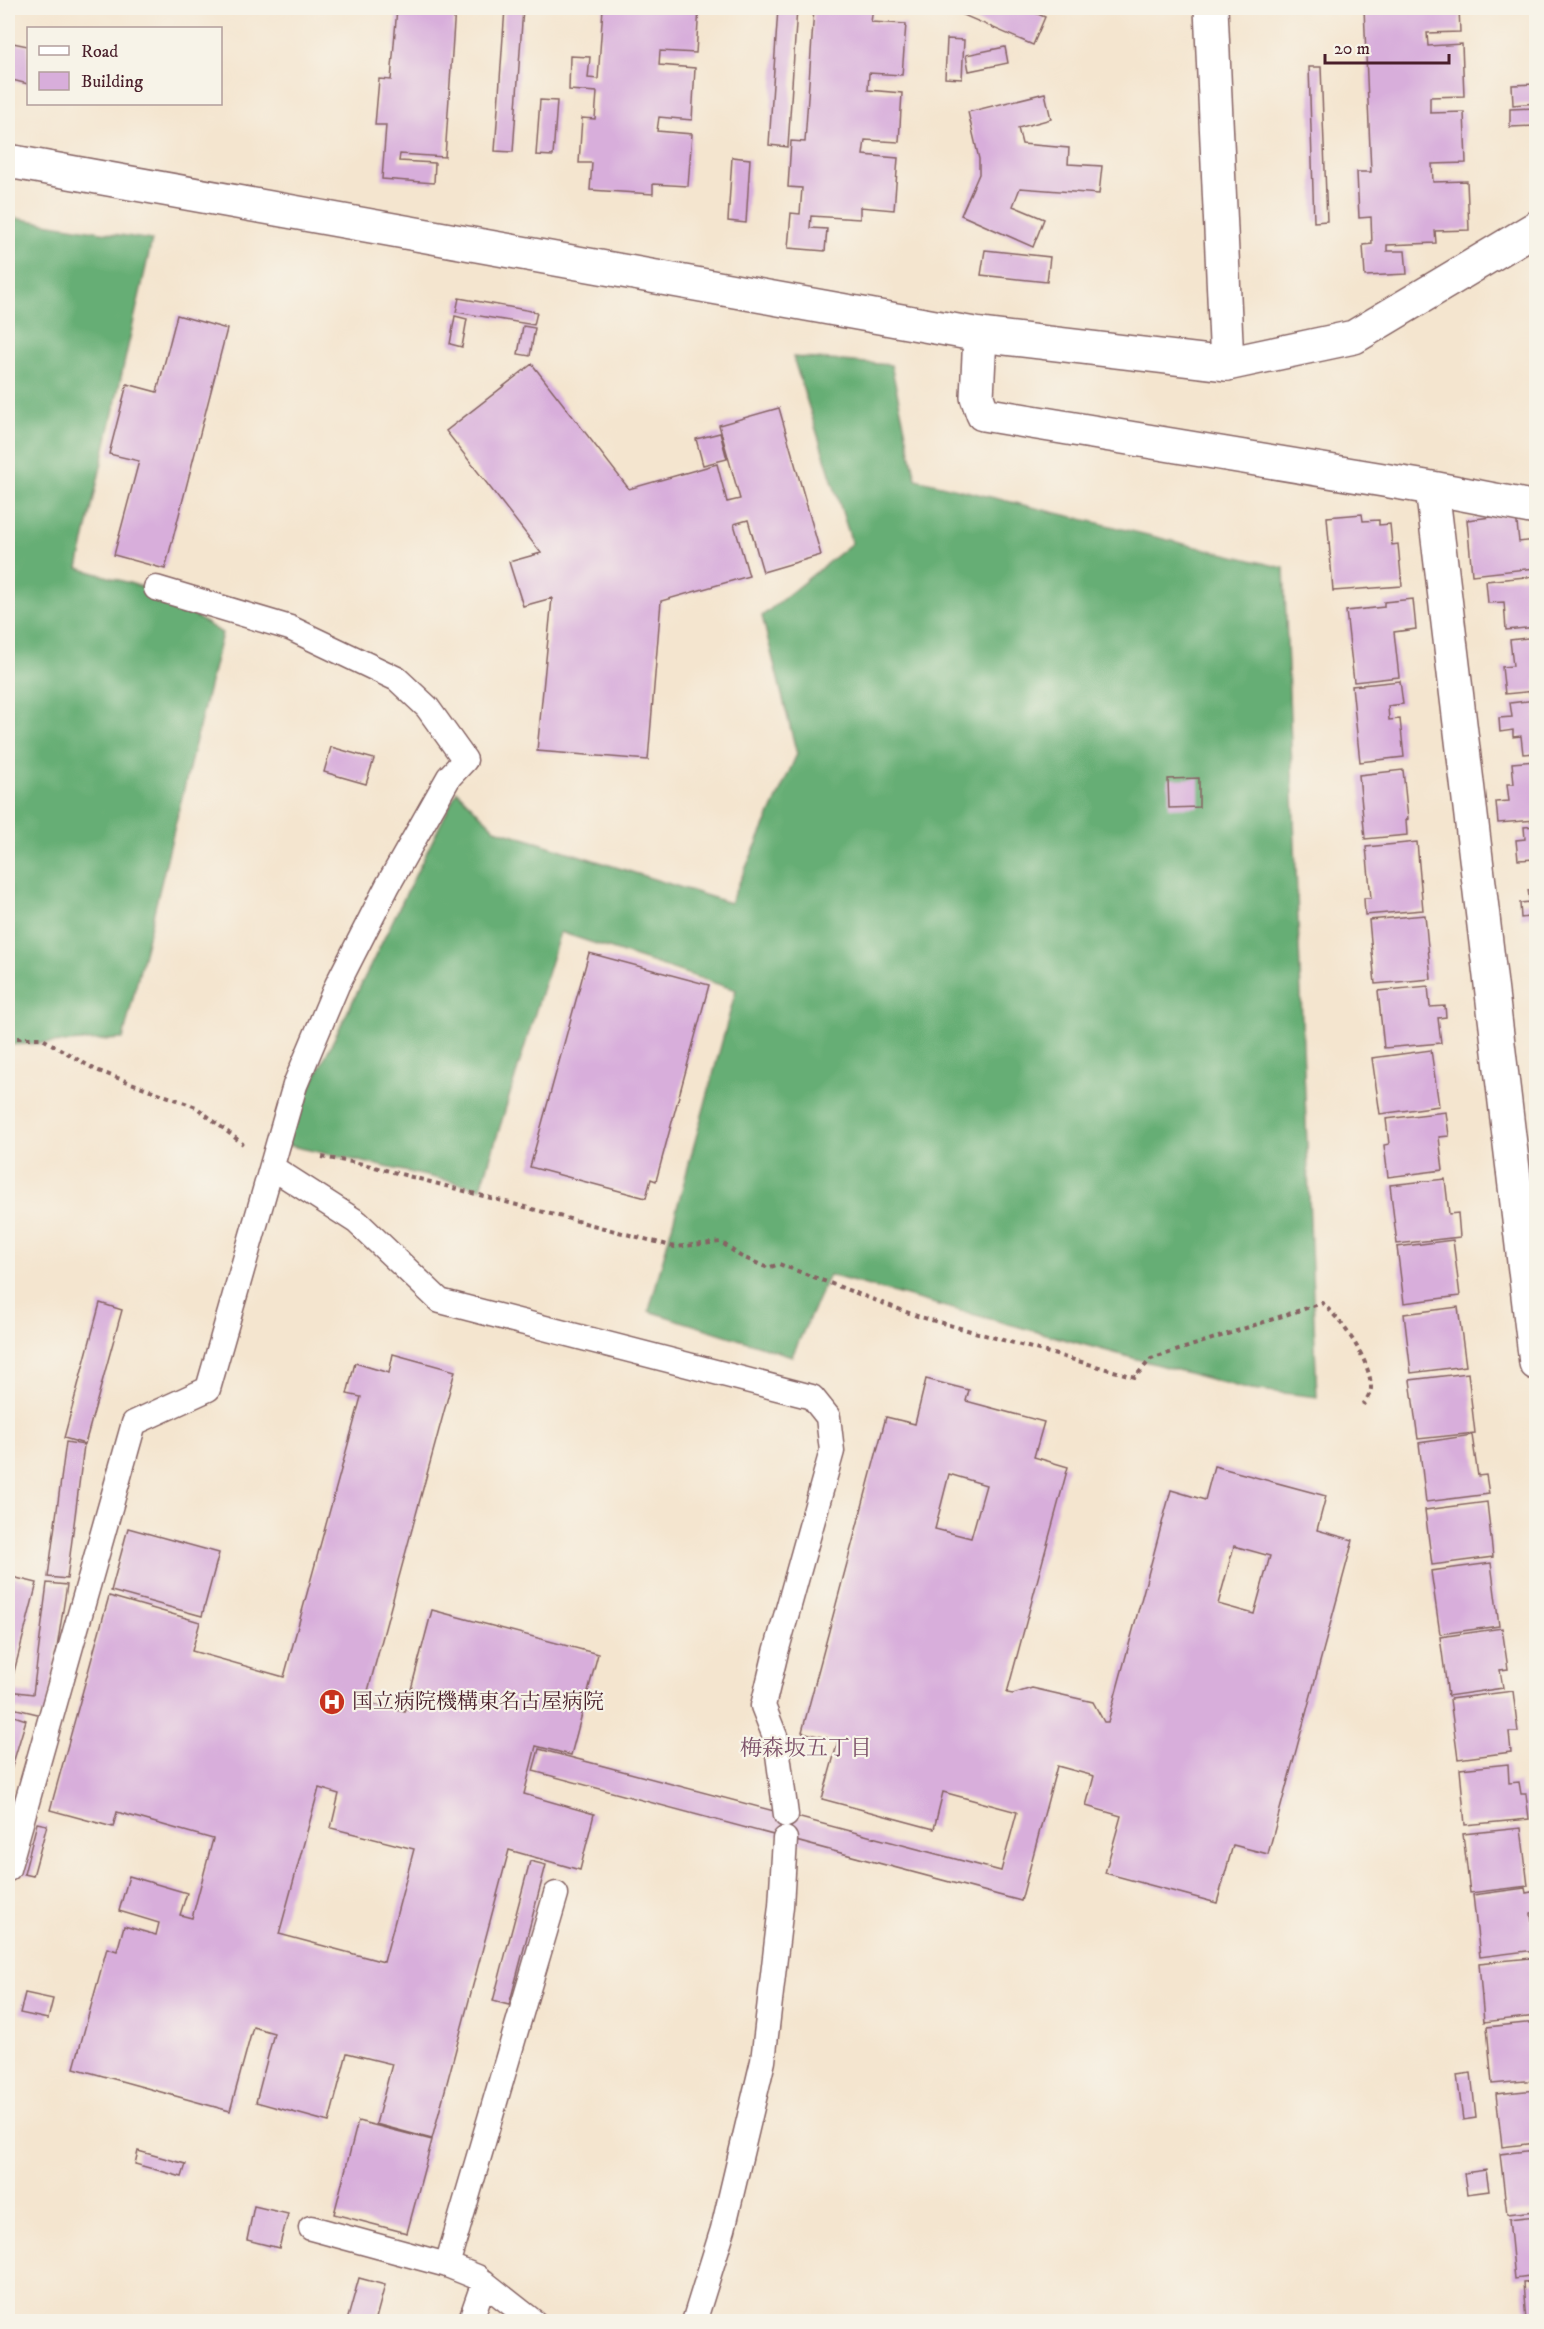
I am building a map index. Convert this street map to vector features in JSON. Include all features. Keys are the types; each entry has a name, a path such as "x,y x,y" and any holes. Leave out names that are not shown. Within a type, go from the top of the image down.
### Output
{"street":[{"path":"1211,8 1227,364"},
{"path":"8,161 980,335 1227,364 1354,337 1536,228"},
{"path":"980,335 977,397 983,414 1432,488 1536,508"},
{"path":"1432,488 1528,1224 1536,1364"}],"lane":[{"path":"8,1869 134,1423 208,1389 295,1085 337,985 387,885 448,777 465,760 428,707 397,679 290,628 156,588"},
{"path":"275,1159 357,1222 440,1301 812,1396 828,1417 832,1451 763,1706 776,1739 786,1815"},
{"path":"694,2322 723,2229 763,2061 781,1906 785,1839"},
{"path":"447,2265 556,1894"},
{"path":"311,2228 447,2265 477,2277 534,2322"},
{"path":"470,2322 484,2282"}],"path":[{"path":"8,1038 41,1038 96,1070 196,1107 275,1159 363,1164 675,1247 721,1242 740,1256 768,1268 778,1264 917,1317 1135,1377 1151,1359 1322,1303 1338,1317 1366,1366 1371,1390 1363,1405"}],"green space":[{"path":"8,217 152,240 78,568 153,590 222,633 123,1039 8,1045"},
{"path":"793,357 891,365 916,479 1284,568 1317,1397 1243,1388 829,1275 792,1356 649,1311 736,990 560,932 481,1188 282,1144 457,791 495,829 730,903 797,754 762,616 852,543"}],"building":[{"path":"397,8 455,8 445,157 400,154 399,161 435,163 434,183 382,179 386,125 375,125 379,79 391,80"},
{"path":"505,8 523,8 513,152 495,151"},
{"path":"603,8 699,8 696,53 660,51 659,65 695,68 692,120 659,117 657,131 692,134 688,186 653,184 653,194 590,190 592,163 579,163 582,118 595,119 597,92 569,90 570,56 590,57 588,78 598,79"},
{"path":"778,8 797,8 788,147 769,145"},
{"path":"814,8 873,8 871,22 906,24 902,75 869,73 868,90 902,93 899,142 865,140 863,155 898,158 894,210 860,207 860,219 811,216 810,228 827,229 825,251 788,248 791,213 800,214 802,188 788,187 791,141 805,142"},
{"path":"964,8 1023,8 1045,17 1033,45 961,14"},
{"path":"1364,8 1459,8 1460,32 1427,33 1428,46 1462,44 1464,96 1430,97 1430,113 1464,112 1466,163 1432,164 1433,182 1467,181 1469,230 1435,231 1436,243 1387,245 1387,251 1405,251 1407,274 1365,276 1363,245 1372,244 1371,217 1359,218 1357,172 1371,172"},
{"path":"947,39 964,40 962,79 945,78"},
{"path":"8,42 27,46 27,84 8,79"},
{"path":"1005,47 1008,63 969,71 966,55"},
{"path":"1309,67 1321,67 1327,221 1314,222"},
{"path":"1536,84 1536,103 1513,105 1512,85"},
{"path":"1045,93 1051,119 1018,128 1022,144 1069,148 1068,164 1102,166 1099,194 1020,188 1013,206 1044,219 1033,247 961,215 979,174 979,159 968,112"},
{"path":"540,100 557,101 553,156 536,155"},
{"path":"1536,108 1536,126 1510,127 1510,109"},
{"path":"732,157 750,159 746,223 728,221"},
{"path":"985,250 1050,257 1047,282 981,275"},
{"path":"459,298 537,312 534,325 456,312"},
{"path":"177,315 227,329 165,569 114,555 139,461 109,454 127,384 157,392"},
{"path":"455,316 467,319 462,347 450,344"},
{"path":"523,326 535,328 530,356 518,354"},
{"path":"532,364 629,489 717,464 727,502 740,499 719,425 779,408 821,555 763,572 748,520 734,524 749,576 661,601 648,760 537,751 552,598 523,606 509,562 541,553 446,431"},
{"path":"720,433 727,459 703,465 696,439"},
{"path":"1362,514 1363,521 1379,520 1379,525 1390,524 1392,545 1398,544 1402,586 1333,591 1327,517"},
{"path":"1516,514 1519,542 1536,540 1536,568 1472,575 1467,520"},
{"path":"1536,576 1536,627 1506,630 1504,602 1488,603 1486,581"},
{"path":"1413,599 1416,629 1394,632 1399,677 1354,682 1346,611 1384,607 1384,602"},
{"path":"1536,637 1536,691 1505,694 1502,667 1513,666 1510,640"},
{"path":"1400,681 1403,704 1388,706 1389,720 1400,719 1404,757 1360,762 1352,686"},
{"path":"1536,700 1536,753 1523,754 1521,736 1513,737 1513,730 1500,732 1499,718 1512,717 1510,703"},
{"path":"331,747 374,759 366,784 324,772"},
{"path":"1536,761 1536,820 1498,823 1496,802 1509,801 1507,784 1514,784 1512,763"},
{"path":"1403,770 1408,819 1406,820 1407,835 1365,839 1359,775"},
{"path":"1199,778 1199,807 1169,808 1168,779"},
{"path":"1536,826 1536,859 1518,860 1516,840 1525,839 1524,827"},
{"path":"1417,842 1423,910 1365,915 1364,898 1371,898 1366,847"},
{"path":"1536,889 1536,916 1521,918 1520,903 1530,902 1528,890"},
{"path":"1425,915 1431,979 1375,984 1369,920"},
{"path":"589,953 709,985 656,1181 651,1179 646,1198 530,1167"},
{"path":"1428,986 1430,1007 1445,1006 1446,1017 1438,1018 1441,1043 1384,1048 1378,991"},
{"path":"1431,1050 1439,1106 1380,1114 1372,1058"},
{"path":"1446,1112 1449,1136 1439,1137 1443,1170 1388,1177 1384,1145 1389,1144 1386,1119"},
{"path":"1445,1179 1449,1214 1458,1213 1460,1237 1397,1244 1390,1185"},
{"path":"1453,1240 1460,1296 1404,1303 1397,1247"},
{"path":"100,1303 122,1310 85,1444 64,1438"},
{"path":"1458,1307 1466,1366 1411,1373 1404,1314"},
{"path":"393,1354 455,1371 365,1702 405,1712 432,1610 598,1654 571,1755 536,1746 524,1794 594,1814 580,1870 509,1850 432,2139 376,2124 392,2064 347,2053 329,2122 256,2102 274,2033 253,2027 230,2111 74,2068 107,1948 117,1951 124,1926 156,1935 159,1923 119,1911 129,1876 187,1893 180,1915 192,1918 213,1839 117,1812 113,1827 50,1810 109,1596 200,1622 192,1651 284,1677 361,1397 347,1394 355,1363 389,1373","holes":["319,1788 339,1794 331,1828 414,1849 384,1962 279,1934"]},
{"path":"1468,1373 1475,1433 1418,1439 1410,1380"},
{"path":"926,1379 969,1390 966,1401 1044,1422 1034,1457 1068,1467 1007,1693 1013,1694 1032,1688 1093,1702 1104,1722 1108,1722 1171,1490 1205,1500 1214,1466 1326,1496 1317,1530 1353,1540 1268,1854 1233,1845 1217,1903 1105,1873 1121,1816 1086,1806 1094,1776 1057,1766 1021,1901 533,1771 539,1749 1001,1871 1017,1812 943,1792 934,1829 822,1799 838,1741 802,1732 886,1417 915,1424","holes":["949,1474 986,1485 971,1538 935,1529","1234,1546 1270,1556 1254,1614 1218,1604"]},
{"path":"1472,1435 1478,1476 1486,1475 1489,1494 1426,1502 1419,1443"},
{"path":"66,1442 84,1445 67,1579 48,1577"},
{"path":"1487,1502 1493,1557 1432,1565 1425,1510"},
{"path":"128,1528 219,1553 202,1616 111,1591"},
{"path":"1491,1563 1499,1626 1440,1634 1431,1571"},
{"path":"8,1576 37,1583 9,1691 33,1694 47,1583 67,1585 46,1716 8,1707"},
{"path":"1502,1628 1508,1669 1500,1670 1503,1688 1448,1696 1440,1637"},
{"path":"1513,1691 1518,1732 1509,1732 1511,1752 1458,1759 1450,1699"},
{"path":"8,1714 26,1720 8,1780"},
{"path":"1508,1764 1509,1783 1519,1782 1521,1794 1526,1794 1529,1819 1465,1825 1460,1769"},
{"path":"37,1823 47,1825 33,1876 24,1874"},
{"path":"1521,1828 1528,1886 1470,1893 1463,1834"},
{"path":"530,1861 546,1865 509,2005 493,2001"},
{"path":"1525,1888 1526,1893 1536,1891 1536,1912 1531,1913 1535,1950 1480,1957 1473,1895"},
{"path":"1531,1958 1533,1976 1536,1976 1536,2016 1484,2022 1479,1963"},
{"path":"25,1993 53,1999 48,2019 20,2013"},
{"path":"1536,2022 1536,2080 1492,2084 1487,2027"},
{"path":"1471,2073 1476,2118 1463,2120 1457,2075"},
{"path":"1536,2090 1536,2143 1502,2147 1496,2094"},
{"path":"358,2121 432,2140 407,2233 334,2214"},
{"path":"1536,2150 1536,2211 1507,2214 1500,2154"},
{"path":"138,2151 186,2164 182,2177 135,2164"},
{"path":"1486,2170 1489,2191 1467,2194 1464,2173"},
{"path":"254,2206 288,2214 279,2248 247,2240"},
{"path":"1536,2216 1536,2276 1515,2279 1509,2219"},
{"path":"359,2278 385,2285 375,2322 347,2321"},
{"path":"1536,2282 1536,2322 1526,2322 1523,2283"}],"place":[{"name":"国立病院機構東名古屋病院","path":"332,1702"}],"district":[{"name":"梅森坂五丁目","path":"806,1748"}]}
